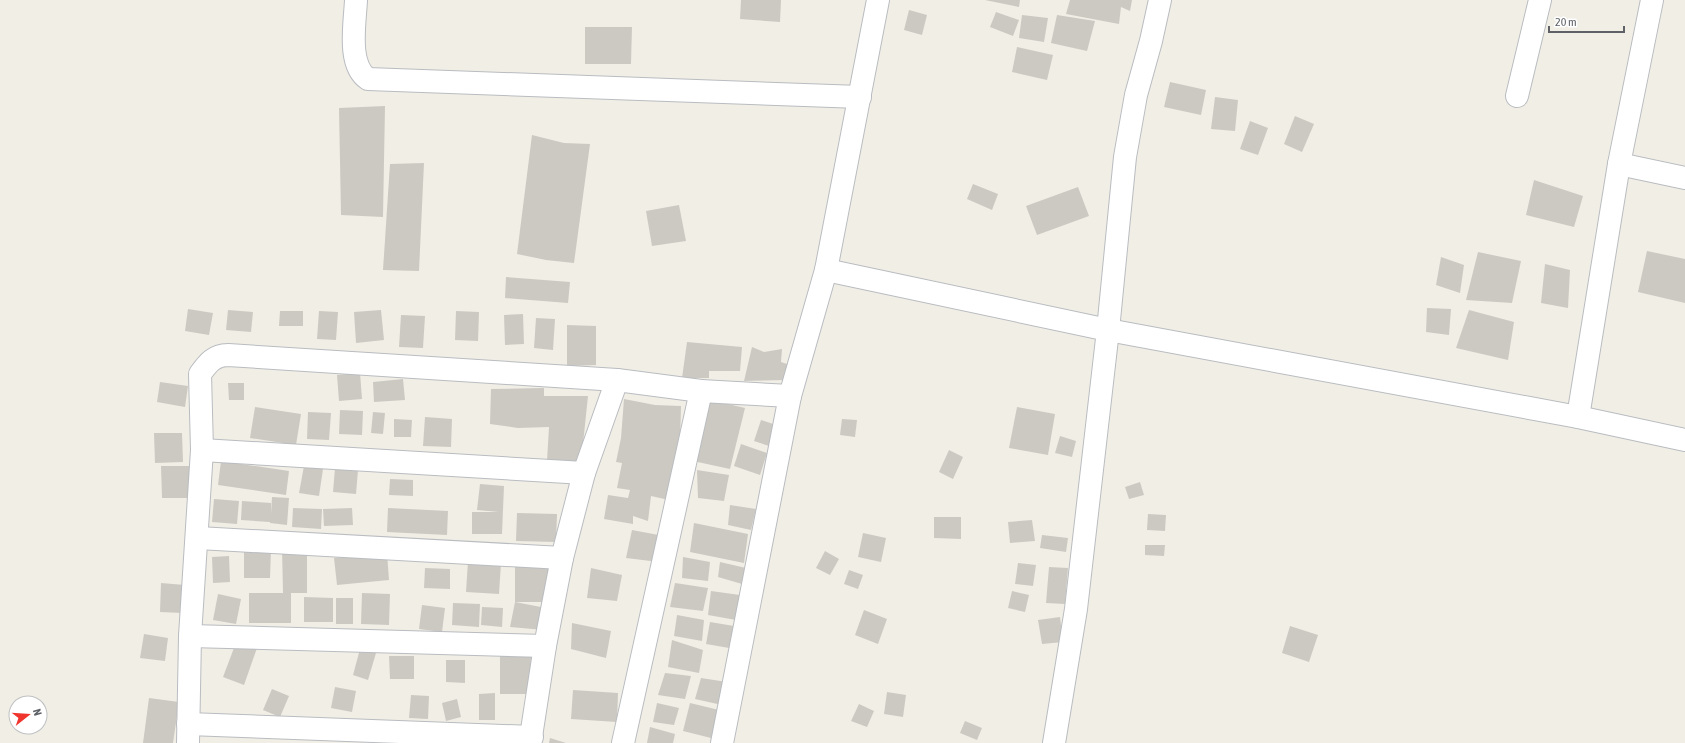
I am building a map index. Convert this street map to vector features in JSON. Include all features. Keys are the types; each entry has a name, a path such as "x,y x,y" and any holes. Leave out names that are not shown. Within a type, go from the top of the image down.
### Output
{"street":[{"path":"356,0 354,55 357,68 368,79 860,97"},
{"path":"722,743 790,396 826,270 878,0"},
{"path":"1054,743 1076,609 1108,330 1125,157 1136,95 1151,41 1160,0"},
{"path":"1517,96 1540,0"},
{"path":"1578,417 1619,164 1652,0"},
{"path":"1619,164 1685,178"},
{"path":"826,270 1108,330 1578,417 1685,440"},
{"path":"617,380 584,473 562,558 545,646 531,740 188,734 190,636 198,538 202,450 200,374 216,356 222,355 617,380 701,391 790,396"},
{"path":"623,743 701,391"},
{"path":"202,450 584,473"},
{"path":"198,538 562,558"},
{"path":"190,636 545,646"}],"building":[{"path":"741,0 781,0 780,22 740,19"},
{"path":"985,0 1020,0 1019,7"},
{"path":"1070,0 1132,0 1130,11 1121,7 1119,24 1066,14"},
{"path":"909,10 927,15 922,35 904,30"},
{"path":"996,12 1019,20 1013,36 990,27"},
{"path":"1022,15 1048,18 1044,42 1019,38"},
{"path":"1057,15 1095,21 1087,51 1051,43"},
{"path":"585,27 632,27 631,64 585,64"},
{"path":"1017,47 1053,55 1047,80 1012,72"},
{"path":"1170,82 1206,90 1201,115 1164,107"},
{"path":"1215,97 1238,100 1235,131 1211,129"},
{"path":"385,106 383,217 341,215 339,108"},
{"path":"1295,116 1314,124 1302,152 1284,144"},
{"path":"1250,121 1268,128 1258,155 1240,149"},
{"path":"532,135 564,143 590,144 574,263 546,260 517,254"},
{"path":"424,163 419,271 383,270 390,164"},
{"path":"1534,180 1583,196 1574,227 1526,215"},
{"path":"973,184 998,194 992,210 967,199"},
{"path":"1078,187 1089,216 1037,235 1026,206"},
{"path":"679,205 686,241 652,246 646,211"},
{"path":"1647,251 1685,259 1685,303 1638,292"},
{"path":"1478,252 1521,261 1512,303 1466,300"},
{"path":"1441,257 1464,265 1460,293 1436,285"},
{"path":"1545,264 1570,270 1568,308 1541,303"},
{"path":"506,277 570,282 568,303 505,298"},
{"path":"1427,308 1451,309 1449,335 1426,332"},
{"path":"188,309 213,313 209,335 185,331"},
{"path":"228,310 253,312 251,332 226,330"},
{"path":"381,310 384,340 356,343 354,312"},
{"path":"1469,310 1514,322 1508,360 1456,348"},
{"path":"280,311 303,311 303,326 279,326"},
{"path":"319,311 338,312 336,340 317,339"},
{"path":"456,311 479,312 478,341 455,340"},
{"path":"523,314 524,344 505,345 504,315"},
{"path":"401,315 425,316 423,348 399,347"},
{"path":"536,318 555,319 553,350 534,348"},
{"path":"567,325 596,326 596,365 567,366"},
{"path":"687,342 742,347 740,371 709,371 709,378 682,378"},
{"path":"752,347 764,352 782,349 781,362 787,364 786,380 744,381"},
{"path":"360,373 362,399 339,401 337,375"},
{"path":"403,379 405,400 374,402 373,382"},
{"path":"160,382 188,386 185,407 157,402"},
{"path":"228,383 244,383 244,400 229,400"},
{"path":"544,388 544,396 588,396 581,463 547,461 549,427 518,428 490,424 491,389"},
{"path":"624,399 655,405 681,406 680,443 669,500 651,496 648,521 633,516 633,524 604,519 608,495 628,498 630,490 617,488 622,463 616,462 621,438"},
{"path":"707,399 745,408 730,469 693,461"},
{"path":"255,407 301,414 296,445 250,438"},
{"path":"1017,407 1055,414 1048,455 1009,448"},
{"path":"340,410 363,411 362,435 339,434"},
{"path":"308,412 331,413 329,440 307,439"},
{"path":"373,412 385,413 383,434 371,433"},
{"path":"425,417 452,419 451,447 423,446"},
{"path":"394,419 412,420 411,437 394,437"},
{"path":"842,419 857,420 855,437 840,435"},
{"path":"761,420 776,425 769,446 754,441"},
{"path":"154,433 182,433 183,462 155,463"},
{"path":"1060,436 1076,441 1072,457 1055,453"},
{"path":"741,444 767,453 760,475 734,466"},
{"path":"949,450 963,457 953,479 939,472"},
{"path":"221,461 289,471 286,495 218,485"},
{"path":"161,466 191,466 191,498 162,498"},
{"path":"304,466 323,469 319,496 299,493"},
{"path":"335,468 358,470 356,494 333,492"},
{"path":"697,470 729,475 724,501 698,498"},
{"path":"390,479 413,480 413,496 389,495"},
{"path":"1140,482 1144,495 1129,499 1125,487"},
{"path":"480,484 504,486 502,534 472,534 472,512 499,512 477,510"},
{"path":"272,497 289,498 287,525 241,520 242,501 271,503 271,514"},
{"path":"214,499 239,501 237,524 212,522"},
{"path":"730,505 756,509 751,530 728,525"},
{"path":"293,508 322,509 321,529 292,527"},
{"path":"352,508 353,525 324,526 323,509"},
{"path":"388,508 448,511 447,535 387,532"},
{"path":"517,513 557,514 556,542 516,541"},
{"path":"1148,514 1166,515 1165,531 1147,530"},
{"path":"934,517 961,517 961,539 934,538"},
{"path":"1032,520 1035,541 1010,543 1008,522"},
{"path":"694,523 748,534 744,563 690,552"},
{"path":"632,530 664,536 659,562 626,558"},
{"path":"863,533 886,538 881,562 858,557"},
{"path":"1042,535 1068,538 1066,552 1040,548"},
{"path":"1145,545 1165,545 1164,556 1145,555"},
{"path":"282,548 307,548 307,593 291,593 291,623 249,623 249,593 283,593"},
{"path":"244,549 271,549 270,578 244,578"},
{"path":"825,551 839,559 830,575 816,568"},
{"path":"387,553 389,580 337,585 334,558"},
{"path":"229,556 230,582 213,583 212,557"},
{"path":"683,557 710,562 708,581 682,578"},
{"path":"468,561 501,563 499,594 466,592"},
{"path":"720,562 746,568 742,584 718,577"},
{"path":"1018,563 1036,565 1033,586 1015,584"},
{"path":"515,567 550,567 551,602 515,602"},
{"path":"1049,567 1068,568 1065,604 1046,603"},
{"path":"425,568 450,569 450,589 424,588"},
{"path":"591,568 622,575 617,601 587,598"},
{"path":"849,570 863,575 858,589 844,584"},
{"path":"161,583 185,585 183,613 160,612"},
{"path":"675,583 708,588 703,611 670,607"},
{"path":"711,591 740,595 736,620 708,615"},
{"path":"1012,591 1029,595 1025,612 1008,608"},
{"path":"362,593 390,594 389,625 361,624"},
{"path":"218,594 241,599 236,624 213,620"},
{"path":"304,597 333,598 333,622 304,622"},
{"path":"336,598 353,598 353,624 336,624"},
{"path":"515,602 546,608 544,630 510,627"},
{"path":"453,603 480,604 479,627 452,625"},
{"path":"422,605 445,608 442,632 419,629"},
{"path":"482,607 503,608 502,627 481,625"},
{"path":"864,610 887,619 878,644 855,635"},
{"path":"677,615 704,620 702,641 674,636"},
{"path":"1060,617 1063,642 1042,644 1038,620"},
{"path":"710,622 740,627 735,649 706,644"},
{"path":"572,623 611,631 606,658 571,649"},
{"path":"1290,626 1318,635 1309,662 1282,653"},
{"path":"144,634 168,638 165,661 140,658"},
{"path":"237,640 257,648 244,685 223,677"},
{"path":"672,640 703,650 699,673 668,667"},
{"path":"360,649 376,653 368,680 353,675"},
{"path":"389,656 414,656 414,679 390,679"},
{"path":"500,656 531,656 530,694 500,694"},
{"path":"446,660 465,660 465,683 446,682"},
{"path":"665,673 691,676 685,699 658,695"},
{"path":"701,678 727,682 722,705 695,699"},
{"path":"335,687 356,691 352,712 331,708"},
{"path":"272,689 289,696 280,717 263,710"},
{"path":"573,690 618,693 617,722 571,719"},
{"path":"887,692 906,695 903,717 884,714"},
{"path":"495,693 495,720 479,720 479,694"},
{"path":"411,695 429,696 428,719 409,718"},
{"path":"149,698 179,702 173,743 143,743"},
{"path":"457,699 461,717 446,721 442,703"},
{"path":"657,703 679,708 674,725 653,722"},
{"path":"690,703 719,710 711,738 683,731"},
{"path":"859,704 874,711 867,727 851,721"},
{"path":"965,721 982,728 977,740 960,733"},
{"path":"650,727 675,734 673,743 647,743"},
{"path":"550,738 566,743 549,743"}]}
